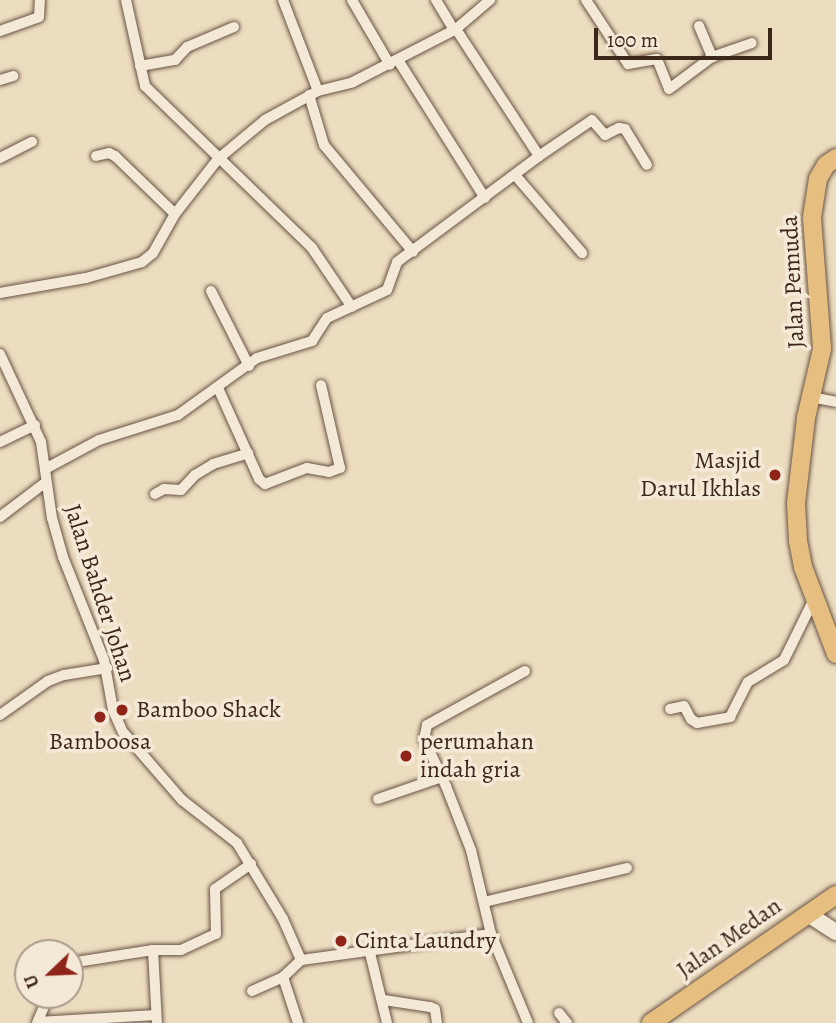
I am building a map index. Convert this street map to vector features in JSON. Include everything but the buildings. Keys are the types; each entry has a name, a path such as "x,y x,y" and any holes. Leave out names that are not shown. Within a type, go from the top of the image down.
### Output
{"main road":[{"name":"Jalan Pemuda","path":"836,158 826,165 818,179 812,218 822,349 811,397 796,503 798,541 814,599 836,654"},
{"name":"Jalan Medan","path":"651,1023 836,895"},
{"path":"808,914 836,932"}],"street":[{"path":"0,31 39,17 40,0"},
{"path":"126,0 143,81 151,93 312,248 352,307"},
{"path":"283,0 314,93 324,145 413,252"},
{"path":"352,0 485,198"},
{"path":"436,0 539,156"},
{"path":"0,293 86,278 142,262 153,253 175,214 218,159 265,120 314,93 354,82 394,62 455,29 491,0"},
{"path":"586,0 628,64 657,59 669,89 712,57 752,43"},
{"path":"699,26 712,57"},
{"path":"140,66 175,60 187,47 234,27"},
{"path":"0,80 13,76"},
{"path":"45,469 99,440 178,415 220,393 257,358 309,342 317,336 322,322 387,290 397,262 592,120 605,135 619,128 625,130 647,165"},
{"path":"0,158 32,142"},
{"path":"96,156 109,153 115,156 175,214"},
{"path":"515,175 582,253"},
{"path":"211,291 249,366"},
{"name":"Jalan Bahder Johan","path":"0,354 34,425 63,557 107,668 113,710 123,732 182,800 229,836 251,864 283,919 302,960"},
{"path":"220,393 259,479 265,484 307,468 329,472 340,468 321,385"},
{"path":"811,397 836,402"},
{"path":"0,442 34,425"},
{"path":"155,495 164,489 181,490 195,475 213,464 248,453"},
{"path":"0,517 46,482"},
{"path":"670,709 684,706 691,719 698,723 730,718 748,682 784,660 814,599"},
{"path":"0,715 48,681 64,675 107,668"},
{"path":"525,671 427,725 424,739 471,850 491,934 528,1023"},
{"path":"378,799 442,777"},
{"path":"84,961 153,950 181,950 216,934 215,888 251,864"},
{"path":"484,902 627,868"},
{"path":"252,991 283,977 302,960 491,934"},
{"path":"369,949 384,1000 387,1023"},
{"path":"38,1022 157,1019 153,950"},
{"path":"283,977 298,1023"},
{"path":"384,1000 435,1009 437,1023"},
{"path":"559,1013 567,1023"}],"place":[{"name":"Masjid Darul Ikhlas","path":"775,475"},
{"name":"Bamboo Shack","path":"122,710"},
{"name":"Bamboosa","path":"100,717"},
{"name":"perumahan indah gria","path":"406,756"},
{"name":"Cinta Laundry","path":"341,941"}]}
